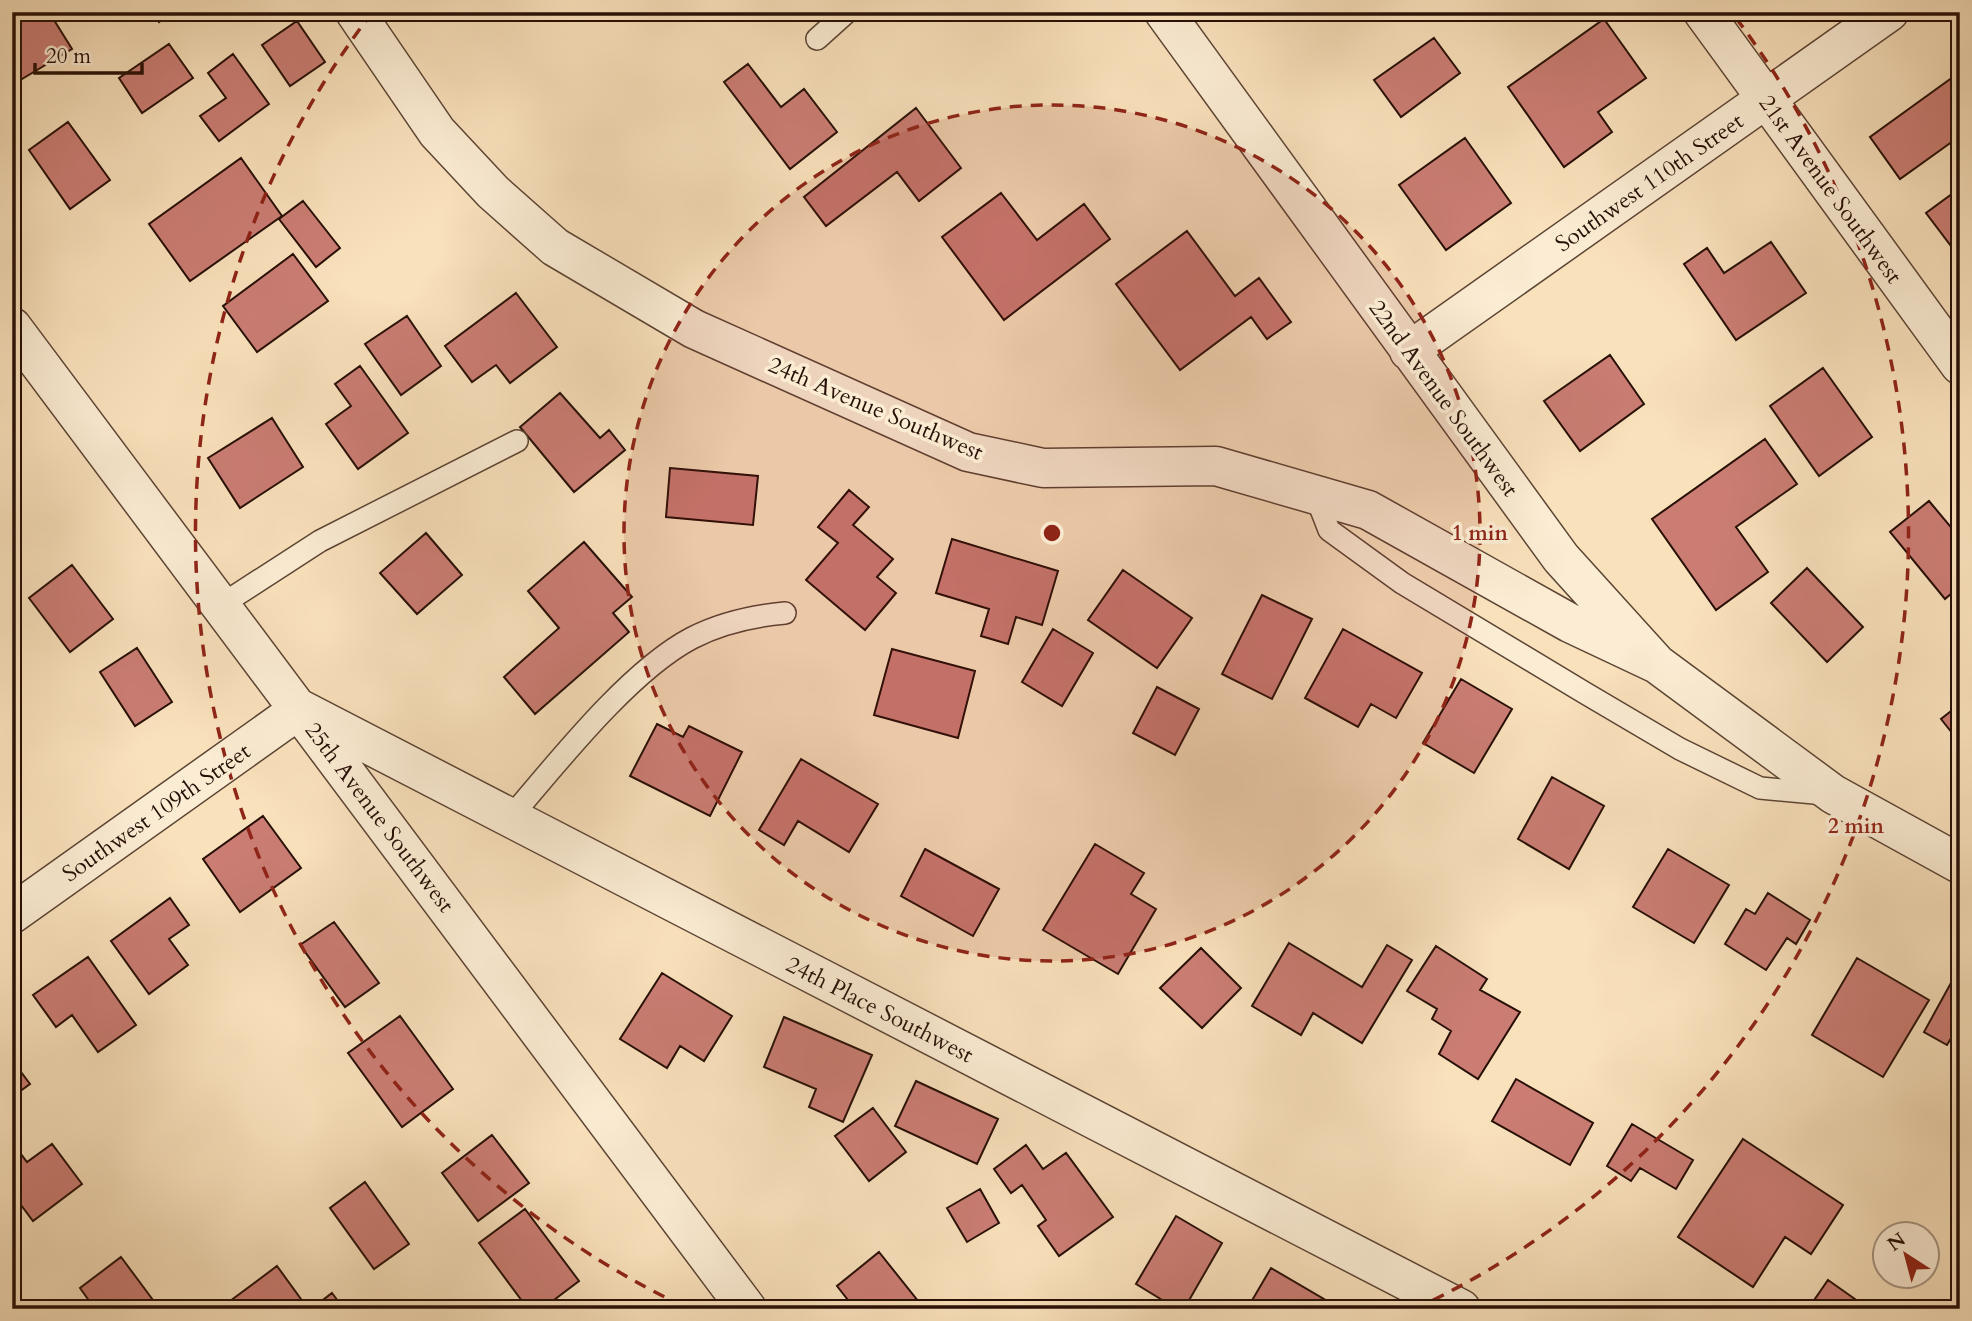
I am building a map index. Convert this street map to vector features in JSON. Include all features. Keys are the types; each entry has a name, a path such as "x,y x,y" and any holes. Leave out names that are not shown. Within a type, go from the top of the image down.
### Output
{"street":[{"name":"24th Avenue Southwest","path":"355,12 437,132 494,192 555,247 694,329 968,452 1043,468 1216,466 1368,510 1570,623 1657,664"},
{"name":"22nd Avenue Southwest","path":"1164,12 1561,558 1657,664 1833,794 1960,864"},
{"name":"21st Avenue Southwest","path":"1703,12 1960,365"},
{"name":"Southwest 110th Street","path":"1409,351 1889,12"},
{"name":"25th Avenue Southwest","path":"12,327 747,1309"},
{"name":"24th Place Southwest","path":"300,709 1450,1307"},
{"name":"Southwest 109th Street","path":"12,914 300,709"}],"lane":[{"path":"817,39 847,12"},
{"path":"221,605 320,541 517,441"},
{"name":"22nd Avenue Southwest","path":"1315,494 1329,530 1402,583 1585,694 1680,748 1760,788 1833,794"},
{"path":"510,818 567,751 641,675 692,638 749,616 785,613"}],"building":[{"path":"26,12 49,12 72,49 12,85 12,20"},
{"path":"152,12 172,12 159,22"},
{"path":"1604,19 1646,78 1598,112 1612,132 1564,167 1508,87"},
{"path":"297,21 325,62 290,86 262,45"},
{"path":"1434,38 1460,73 1401,117 1374,80"},
{"path":"169,44 193,78 142,113 119,78"},
{"path":"233,54 269,104 219,141 200,116 226,98 208,73"},
{"path":"748,64 781,107 804,89 837,132 790,169 724,82"},
{"path":"1960,72 1960,136 1900,179 1870,137"},
{"path":"916,108 961,168 919,201 897,172 826,226 804,197"},
{"path":"68,122 110,180 70,209 29,150"},
{"path":"1465,138 1511,203 1446,250 1399,185"},
{"path":"241,158 282,216 190,281 149,224"},
{"path":"1960,188 1960,258 1926,213"},
{"path":"1001,193 1037,240 1084,204 1110,239 1004,320 942,237"},
{"path":"303,201 340,248 316,267 279,219"},
{"path":"1187,231 1235,296 1259,278 1291,322 1267,339 1251,317 1180,370 1116,284"},
{"path":"1771,242 1806,293 1736,340 1684,264 1707,248 1724,273"},
{"path":"293,254 328,301 257,352 223,306"},
{"path":"516,293 557,347 510,383 496,365 472,382 445,346"},
{"path":"407,316 441,366 401,395 365,344"},
{"path":"1610,355 1644,404 1580,451 1544,401"},
{"path":"360,366 408,433 358,469 326,424 351,406 335,384"},
{"path":"1823,368 1872,437 1819,476 1770,406"},
{"path":"560,393 600,438 609,430 625,450 574,492 520,427"},
{"path":"272,418 303,467 240,508 208,458"},
{"path":"1765,439 1797,484 1736,527 1768,572 1716,610 1652,519"},
{"path":"670,468 758,476 753,525 666,517"},
{"path":"849,490 869,507 853,525 893,559 877,577 896,593 865,630 806,580 838,543 818,527"},
{"path":"1929,501 1960,538 1960,586 1945,599 1890,532"},
{"path":"426,533 462,575 417,614 380,573"},
{"path":"952,539 1058,571 1042,625 1016,617 1008,644 981,636 989,609 936,593"},
{"path":"584,542 632,597 613,613 629,632 535,714 504,677 559,628 528,591"},
{"path":"72,565 113,619 70,652 29,598"},
{"path":"1807,568 1863,627 1827,662 1771,603"},
{"path":"1123,570 1192,618 1157,668 1088,620"},
{"path":"1262,595 1312,619 1272,699 1222,674"},
{"path":"1053,629 1093,653 1062,706 1022,682"},
{"path":"1343,629 1422,673 1396,718 1371,704 1358,727 1305,698"},
{"path":"137,648 172,702 135,726 100,672"},
{"path":"892,649 975,671 958,738 874,715"},
{"path":"1461,679 1512,709 1474,773 1423,743"},
{"path":"1157,687 1199,709 1175,755 1133,733"},
{"path":"1960,704 1960,743 1941,719"},
{"path":"657,724 683,737 689,726 742,752 710,816 630,776"},
{"path":"801,759 878,804 849,852 798,821 784,845 759,830"},
{"path":"1552,777 1604,806 1569,869 1518,839"},
{"path":"263,816 301,868 240,912 203,859"},
{"path":"1095,844 1144,873 1131,894 1156,909 1118,974 1043,930"},
{"path":"925,849 999,889 973,936 901,896"},
{"path":"1668,849 1729,885 1694,943 1633,907"},
{"path":"1768,893 1810,920 1796,944 1787,938 1766,970 1725,944 1746,909 1755,914"},
{"path":"170,898 189,925 169,939 188,965 149,994 111,941"},
{"path":"334,922 379,983 345,1007 300,945"},
{"path":"1289,943 1362,987 1387,945 1412,960 1362,1043 1313,1013 1301,1035 1252,1006"},
{"path":"1436,946 1487,979 1480,990 1520,1012 1478,1079 1439,1054 1451,1031 1432,1019 1437,1009 1407,991"},
{"path":"1201,948 1241,988 1202,1028 1160,988"},
{"path":"88,957 136,1025 98,1052 72,1015 56,1027 33,995"},
{"path":"1857,958 1929,1000 1883,1077 1812,1035"},
{"path":"1957,972 1960,974 1960,1023 1947,1045 1924,1032"},
{"path":"662,973 732,1016 704,1061 680,1046 667,1068 620,1039"},
{"path":"400,1016 453,1089 402,1127 348,1053"},
{"path":"784,1017 872,1055 843,1122 809,1107 816,1089 764,1067"},
{"path":"12,1060 30,1084 12,1097"},
{"path":"1516,1079 1593,1123 1570,1165 1492,1121"},
{"path":"916,1081 998,1119 977,1164 895,1126"},
{"path":"873,1108 906,1152 869,1181 835,1136"},
{"path":"1632,1124 1693,1160 1676,1189 1640,1168 1631,1181 1607,1166"},
{"path":"492,1135 529,1183 478,1221 442,1173"},
{"path":"1743,1139 1843,1205 1811,1254 1785,1237 1753,1287 1678,1237"},
{"path":"12,1142 27,1162 52,1144 82,1184 33,1221 12,1193"},
{"path":"1026,1145 1043,1169 1066,1153 1113,1217 1059,1256 1038,1226 1046,1220 1022,1185 1011,1193 994,1169"},
{"path":"365,1182 409,1244 374,1269 330,1208"},
{"path":"980,1189 999,1223 967,1242 947,1208"},
{"path":"525,1209 579,1281 542,1309 528,1309 479,1243"},
{"path":"1176,1216 1222,1243 1184,1309 1177,1309 1136,1284"},
{"path":"879,1252 922,1306 919,1309 855,1309 837,1286"},
{"path":"121,1257 153,1300 142,1309 95,1309 80,1288"},
{"path":"277,1266 306,1306 302,1309 229,1309 226,1304"},
{"path":"1271,1268 1334,1305 1332,1309 1247,1309"},
{"path":"1828,1280 1869,1309 1808,1309"},
{"path":"332,1293 344,1309 311,1309"}]}
